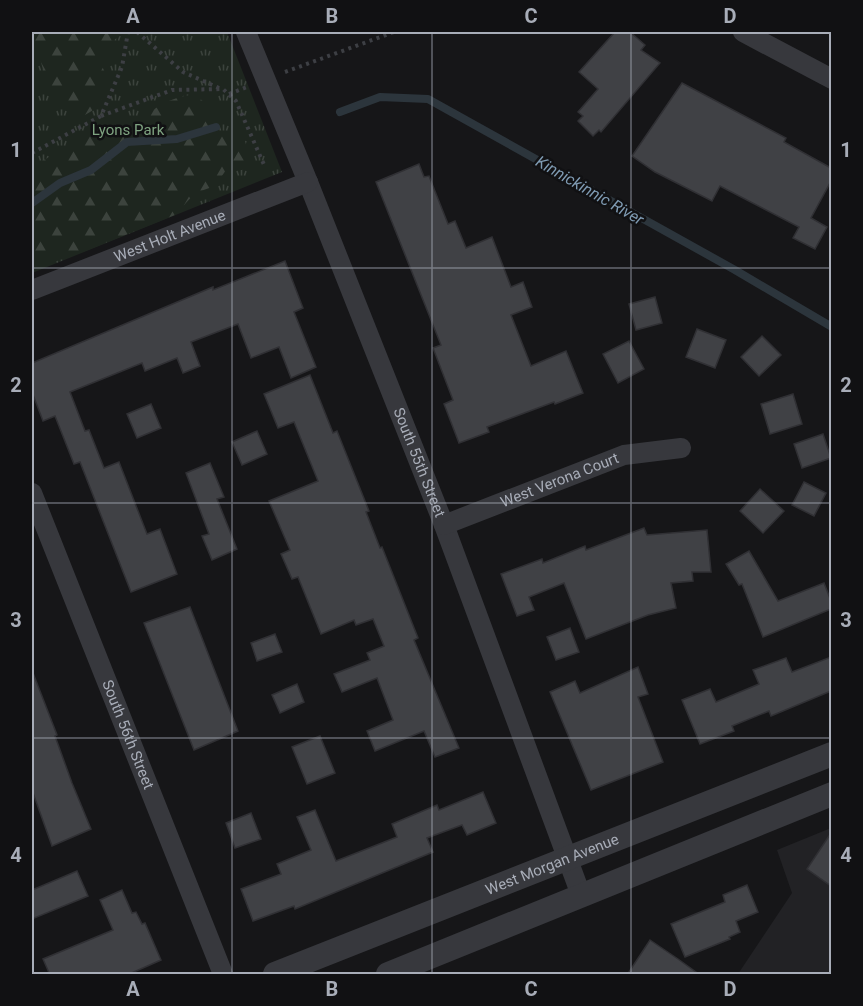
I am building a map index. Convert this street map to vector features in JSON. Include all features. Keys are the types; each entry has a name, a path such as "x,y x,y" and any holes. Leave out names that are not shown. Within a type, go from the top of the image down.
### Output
{"street":[{"name":"South 55th Street","path":"246,32 444,525 581,896"},
{"path":"743,32 831,79"},
{"name":"West Holt Avenue","path":"32,290 308,182"},
{"name":"West Verona Court","path":"444,525 624,455 681,448"},
{"name":"South 56th Street","path":"32,493 223,975"},
{"name":"West Morgan Avenue","path":"275,975 831,754"},
{"path":"388,975 831,794"}],"path":[{"path":"101,116 122,67 128,32"},
{"path":"137,32 183,72 223,89 236,101 265,166"},
{"path":"265,80 394,32"},
{"path":"32,153 101,116 172,90 223,89"}],"shaded area":[{"path":"831,828 831,974 738,974 792,893 777,850"}],"green space":[{"name":"Lyons Park","path":"32,32 227,32 282,172 32,273"},
{"path":"32,32 120,32 120,36 106,45 101,64 108,79 101,100 95,109 75,119 54,96 38,50 32,45"},
{"path":"194,94 209,106 215,115 219,133 244,138 251,161 242,170 226,170 215,186 195,193 175,215 83,252 32,252 32,164 76,143 92,129 112,132 133,131 159,106"}],"building":[{"path":"615,32 630,32 645,45 641,50 660,63 601,132 599,130 593,136 578,121 583,116 578,112 598,89 579,72"},
{"path":"682,83 786,138 784,142 831,168 831,181 811,218 827,227 815,249 793,238 799,227 720,186 712,201 655,172 632,156"},
{"path":"419,164 424,177 429,176 448,224 455,221 466,248 492,237 511,287 523,282 532,307 511,315 531,366 566,351 583,393 487,427 489,432 459,443 444,404 453,400 433,348 441,345 376,182"},
{"path":"285,261 303,308 294,312 316,367 291,378 279,347 251,358 238,324 191,342 200,366 183,373 177,358 145,371 142,363 70,392 85,431 89,430 104,468 119,462 147,534 160,529 177,574 131,592 80,462 74,464 55,416 43,421 32,392 32,363 213,287 213,290"},
{"path":"655,297 662,323 636,330 629,304"},
{"path":"697,329 726,340 715,368 686,357"},
{"path":"762,336 781,355 759,376 741,357"},
{"path":"629,341 644,369 618,383 603,354"},
{"path":"310,375 333,433 337,431 369,511 366,512 418,638 414,640 459,748 435,757 424,731 375,751 367,731 393,720 377,678 342,692 334,674 370,660 367,653 384,646 373,619 356,625 354,620 321,634 298,577 292,579 281,554 290,550 269,501 318,481 294,422 278,428 264,394"},
{"path":"793,394 802,424 770,434 761,404"},
{"path":"151,404 161,428 137,438 127,414"},
{"path":"257,431 267,454 242,465 232,442"},
{"path":"823,434 831,458 802,468 794,444"},
{"path":"210,463 224,497 217,499 237,549 212,560 202,536 209,534 186,473"},
{"path":"804,482 826,493 814,516 792,505"},
{"path":"760,489 784,511 763,533 740,511"},
{"path":"644,528 647,535 707,530 711,572 692,572 693,581 671,583 676,608 648,615 586,639 564,583 529,597 534,610 517,616 501,574 542,559 543,563 585,546 586,550"},
{"path":"749,551 778,601 824,583 831,601 831,609 763,637 742,584 739,585 726,564"},
{"path":"190,607 238,731 194,750 144,623"},
{"path":"570,628 579,652 556,660 547,637"},
{"path":"275,634 282,652 257,661 251,643"},
{"path":"831,657 831,691 771,716 769,711 732,726 734,731 700,744 682,700 710,689 716,702 759,684 753,670 786,658 792,672"},
{"path":"638,667 648,694 638,697 663,762 591,790 550,692 575,681 580,693"},
{"path":"33,673 91,829 52,846 32,790"},
{"path":"297,684 304,702 280,713 272,695"},
{"path":"320,736 335,773 307,784 292,747"},
{"path":"483,792 496,823 467,835 462,825 427,838 433,852 295,909 294,906 253,921 241,889 281,874 277,864 311,850 297,817 315,810 336,861 397,837 392,824 437,805 439,810"},
{"path":"251,813 261,839 235,848 226,823"},
{"path":"831,833 831,886 807,869"},
{"path":"77,871 88,896 32,919 32,890"},
{"path":"747,885 758,912 736,921 740,932 729,937 730,939 685,957 671,924 725,902 723,895"},
{"path":"122,890 132,913 136,912 142,924 145,923 161,960 127,975 50,975 43,959 113,930 100,900"},
{"path":"650,940 678,959 700,975 627,975"}],"waterway":[{"name":"Kinnickinnic River","path":"340,112 380,97 428,99 735,270 832,327"},
{"name":"Kinnickinnic River","path":"32,203 60,183 91,170 127,142 177,139 216,127"}]}
